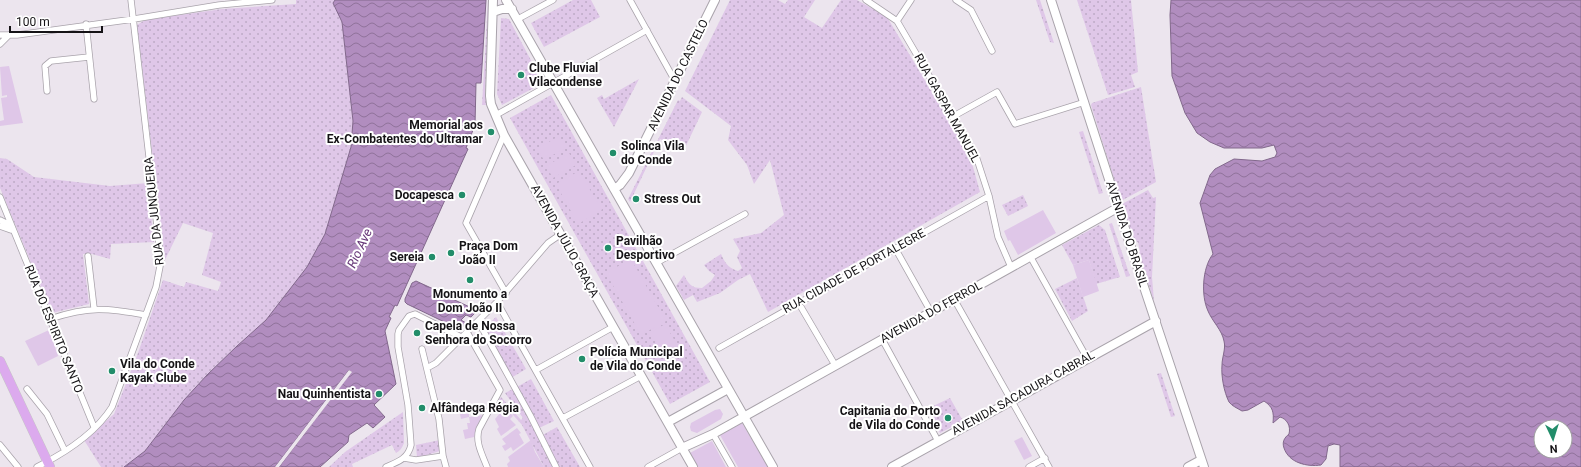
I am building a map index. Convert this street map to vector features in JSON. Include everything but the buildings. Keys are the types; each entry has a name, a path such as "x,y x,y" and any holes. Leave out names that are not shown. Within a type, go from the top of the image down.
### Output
{"main road":[{"path":"0,361 50,463"}],"street":[{"name":"RUA DA JUNQUEIRA","path":"37,467 50,463 79,441 112,407 156,287 161,261 131,0"},
{"path":"0,35 134,19 219,3 272,0"},
{"name":"AVENIDA JÚLIO GRAÇA","path":"493,0 490,96 491,104 504,135 693,467"},
{"path":"506,0 773,467"},
{"path":"518,20 553,0"},
{"path":"630,0 676,81"},
{"name":"AVENIDA DO CASTELO","path":"614,188 620,186 629,173 715,0"},
{"path":"866,0 897,21 911,0"},
{"path":"956,0 967,5 971,10 992,51"},
{"name":"AVENIDA DO BRASIL","path":"1051,0 1203,463"},
{"path":"493,12 502,8 512,9"},
{"name":"RUA GASPAR MANUEL","path":"897,21 976,156 989,196 998,237 1010,267"},
{"path":"86,24 94,99"},
{"path":"496,115 648,30"},
{"path":"0,44 9,35"},
{"path":"47,91 45,66 51,61 89,57"},
{"path":"952,117 997,92 1015,124 1085,102"},
{"path":"504,135 466,223 506,293"},
{"name":"RUA CIDADE DE PORTALEGRE","path":"719,348 798,302 989,196"},
{"name":"RUA DO ESPIRITO SANTO","path":"0,197 3,211 14,232 94,427"},
{"name":"AVENIDA DO FERROL","path":"744,417 1119,207"},
{"path":"656,262 745,214"},
{"path":"0,220 6,223 14,232"},
{"path":"0,226 14,232"},
{"path":"426,368 436,363 461,336 467,332 506,293 548,243 561,234"},
{"path":"895,248 931,312"},
{"path":"88,256 94,308"},
{"path":"1030,256 1087,358"},
{"path":"954,299 1049,467"},
{"path":"497,302 590,467"},
{"path":"798,302 835,365"},
{"path":"50,319 70,312 94,308 120,310 146,315"},
{"path":"386,467 398,464 404,458 410,449 412,441 406,383 398,347 399,330 408,316 415,314 461,336"},
{"path":"478,321 530,415 556,467"},
{"name":"AVENIDA SACADURA CABRAL","path":"892,467 1156,321"},
{"path":"536,370 613,327"},
{"path":"467,332 500,390 477,435 478,444 487,467"},
{"path":"882,339 938,441"},
{"path":"422,349 439,419 443,456 446,467"},
{"path":"563,418 641,376"},
{"path":"27,389 47,414 65,451"},
{"path":"668,422 728,389"},
{"path":"648,467 744,417"},
{"path":"713,434 732,467"},
{"path":"0,445 18,467"},
{"path":"404,458 416,460 443,456"},
{"path":"1029,467 1045,458"},
{"path":"1188,467 1203,463"}],"shaded area":[{"path":"296,0 335,0 333,3 342,22 353,121 351,147 325,234 307,267 266,320 207,375 184,400 145,451 124,467 101,467 84,440 114,414 138,353 163,280 184,287 186,282 218,291 221,282 202,275 213,233 183,223 165,260 137,25 145,20 222,9 296,4"},
{"path":"488,0 490,0 485,93 487,105 482,105"},
{"path":"573,0 591,0 600,17 544,47 531,23"},
{"path":"730,0 778,0 785,4 788,0 815,0 804,17 822,28 841,0 857,0 887,17 970,156 980,192 768,312 750,274 738,280 720,293 697,302 693,295 684,300 676,286 684,275 691,285 702,288 711,281 715,275 704,265 721,254 727,265 738,271 742,268 737,257 740,251 733,239 761,233 784,215 770,160 754,184 747,165 728,140 731,126 685,91"},
{"path":"1036,0 1040,0 1054,43 1050,42"},
{"path":"1077,0 1131,0 1138,72 1131,75 1135,87 1108,95"},
{"path":"501,18 509,19 543,83 502,105 497,94"},
{"path":"9,66 23,123 0,126 0,121 4,120 1,98 7,97 7,95 2,96 0,67"},
{"path":"639,79 614,127 597,98 602,95 604,99"},
{"path":"1141,87 1156,182 1121,201 1091,105 1092,103"},
{"path":"551,95 710,382 670,404 510,118"},
{"path":"682,97 702,112 684,150 660,139 630,202 628,199 678,100 680,101"},
{"path":"1083,131 1103,193 1099,194 1079,132"},
{"path":"559,136 565,148 544,160 537,149"},
{"path":"569,153 576,165 553,178 546,166"},
{"path":"0,158 7,159 34,177 110,186 148,183 154,242 111,244 110,259 92,254 83,254 89,304 52,313 0,188"},
{"path":"579,171 602,210 578,224 556,184"},
{"path":"1148,190 1153,198 1156,197 1152,277 1154,301 1138,252 1140,252 1138,242 1135,243 1122,204"},
{"path":"1023,195 1028,206 1008,216 1002,205"},
{"path":"1043,210 1056,233 1018,255 1010,240 1008,241 1004,231"},
{"path":"1112,223 1130,276 1126,277 1109,224"},
{"path":"1099,225 1105,230 1120,277 1096,284 1089,260 1073,265 1062,245"},
{"path":"631,259 666,321 641,335 606,273"},
{"path":"1089,260 1099,291 1083,297 1073,265"},
{"path":"1077,278 1088,311 1072,321 1055,289"},
{"path":"496,317 526,369 511,378 484,328"},
{"path":"665,324 683,355 668,364 650,333"},
{"path":"49,330 58,356 38,366 25,341"},
{"path":"1161,373 1175,416 1171,417 1157,374"},
{"path":"531,379 554,421 539,428 517,387"},
{"path":"513,389 525,409 553,467 544,467 522,425 499,399 501,397 521,420 523,418 505,393"},
{"path":"950,398 963,421 940,433 927,409"},
{"path":"505,407 513,416 510,419 516,425 501,436 497,429 499,427 495,419"},
{"path":"720,409 723,414 721,419 697,433 691,431 691,423 715,410"},
{"path":"403,412 404,443 399,451 396,453 392,445 352,464 353,467 329,467 345,452"},
{"path":"469,412 469,417 461,419 460,414"},
{"path":"484,415 476,429 474,437 465,439 463,430 468,429 467,423 470,423 469,417"},
{"path":"742,423 768,467 738,467 720,435"},
{"path":"557,427 580,467 559,467 541,436"},
{"path":"517,428 521,433 519,434 524,443 513,451 511,447 505,451 502,446 506,444 502,439"},
{"path":"1022,437 1032,456 1024,460 1014,441"},
{"path":"440,440 440,451 417,458 416,445"},
{"path":"531,440 535,452 544,467 508,467 507,464 510,461 508,457"},
{"path":"712,441 726,467 695,467 688,454"}],"water":[{"name":"Rio Ave","path":"335,0 486,0 481,83 476,83 475,125 466,148 468,149 397,306 395,305 389,317 391,318 385,331 396,384 374,405 385,417 373,428 367,423 349,435 348,442 320,467 279,467 351,372 349,370 275,467 124,467 145,451 184,400 207,375 266,320 307,267 325,234 351,147 353,121 342,22 333,3"},
{"path":"1171,0 1581,0 1581,467 1340,467 1340,445 1334,444 1328,446 1326,459 1321,465 1304,464 1294,460 1286,453 1283,442 1289,434 1288,423 1285,419 1280,417 1273,423 1272,410 1267,403 1264,401 1248,410 1242,411 1230,403 1224,389 1222,374 1222,362 1225,347 1224,341 1208,311 1204,298 1205,274 1209,260 1213,254 1200,203 1210,175 1215,169 1234,159 1262,161 1275,157 1277,153 1274,145 1262,148 1224,148 1210,142 1197,133 1185,113 1172,76"},
{"path":"416,281 442,293 442,295 474,309 475,313 471,317 466,315 461,320 466,323 459,329 407,304 405,299 412,283"}],"pier":[{"path":"349,370 352,372 279,467 275,467"}],"place":[{"name":"Clube Fluvial Vilacondense","path":"521,75"},
{"name":"Memorial aos Ex-Combatentes do Ultramar","path":"491,132"},
{"name":"Solinca Vila do Conde","path":"613,153"},
{"name":"Docapesca","path":"462,195"},
{"name":"Stress Out","path":"636,199"},
{"name":"Pavilhão Desportivo","path":"608,248"},
{"name":"Praça Dom João II","path":"451,253"},
{"name":"Sereia","path":"432,257"},
{"name":"Monumento a Dom João II","path":"470,280"},
{"name":"Capela de Nossa Senhora do Socorro","path":"417,333"},
{"name":"Polícia Municipal de Vila do Conde","path":"582,359"},
{"name":"Vila do Conde Kayak Clube","path":"112,371"},
{"name":"Nau Quinhentista","path":"379,394"},
{"name":"Alfândega Régia","path":"422,408"},
{"name":"Capitania do Porto de Vila do Conde","path":"948,418"}]}
